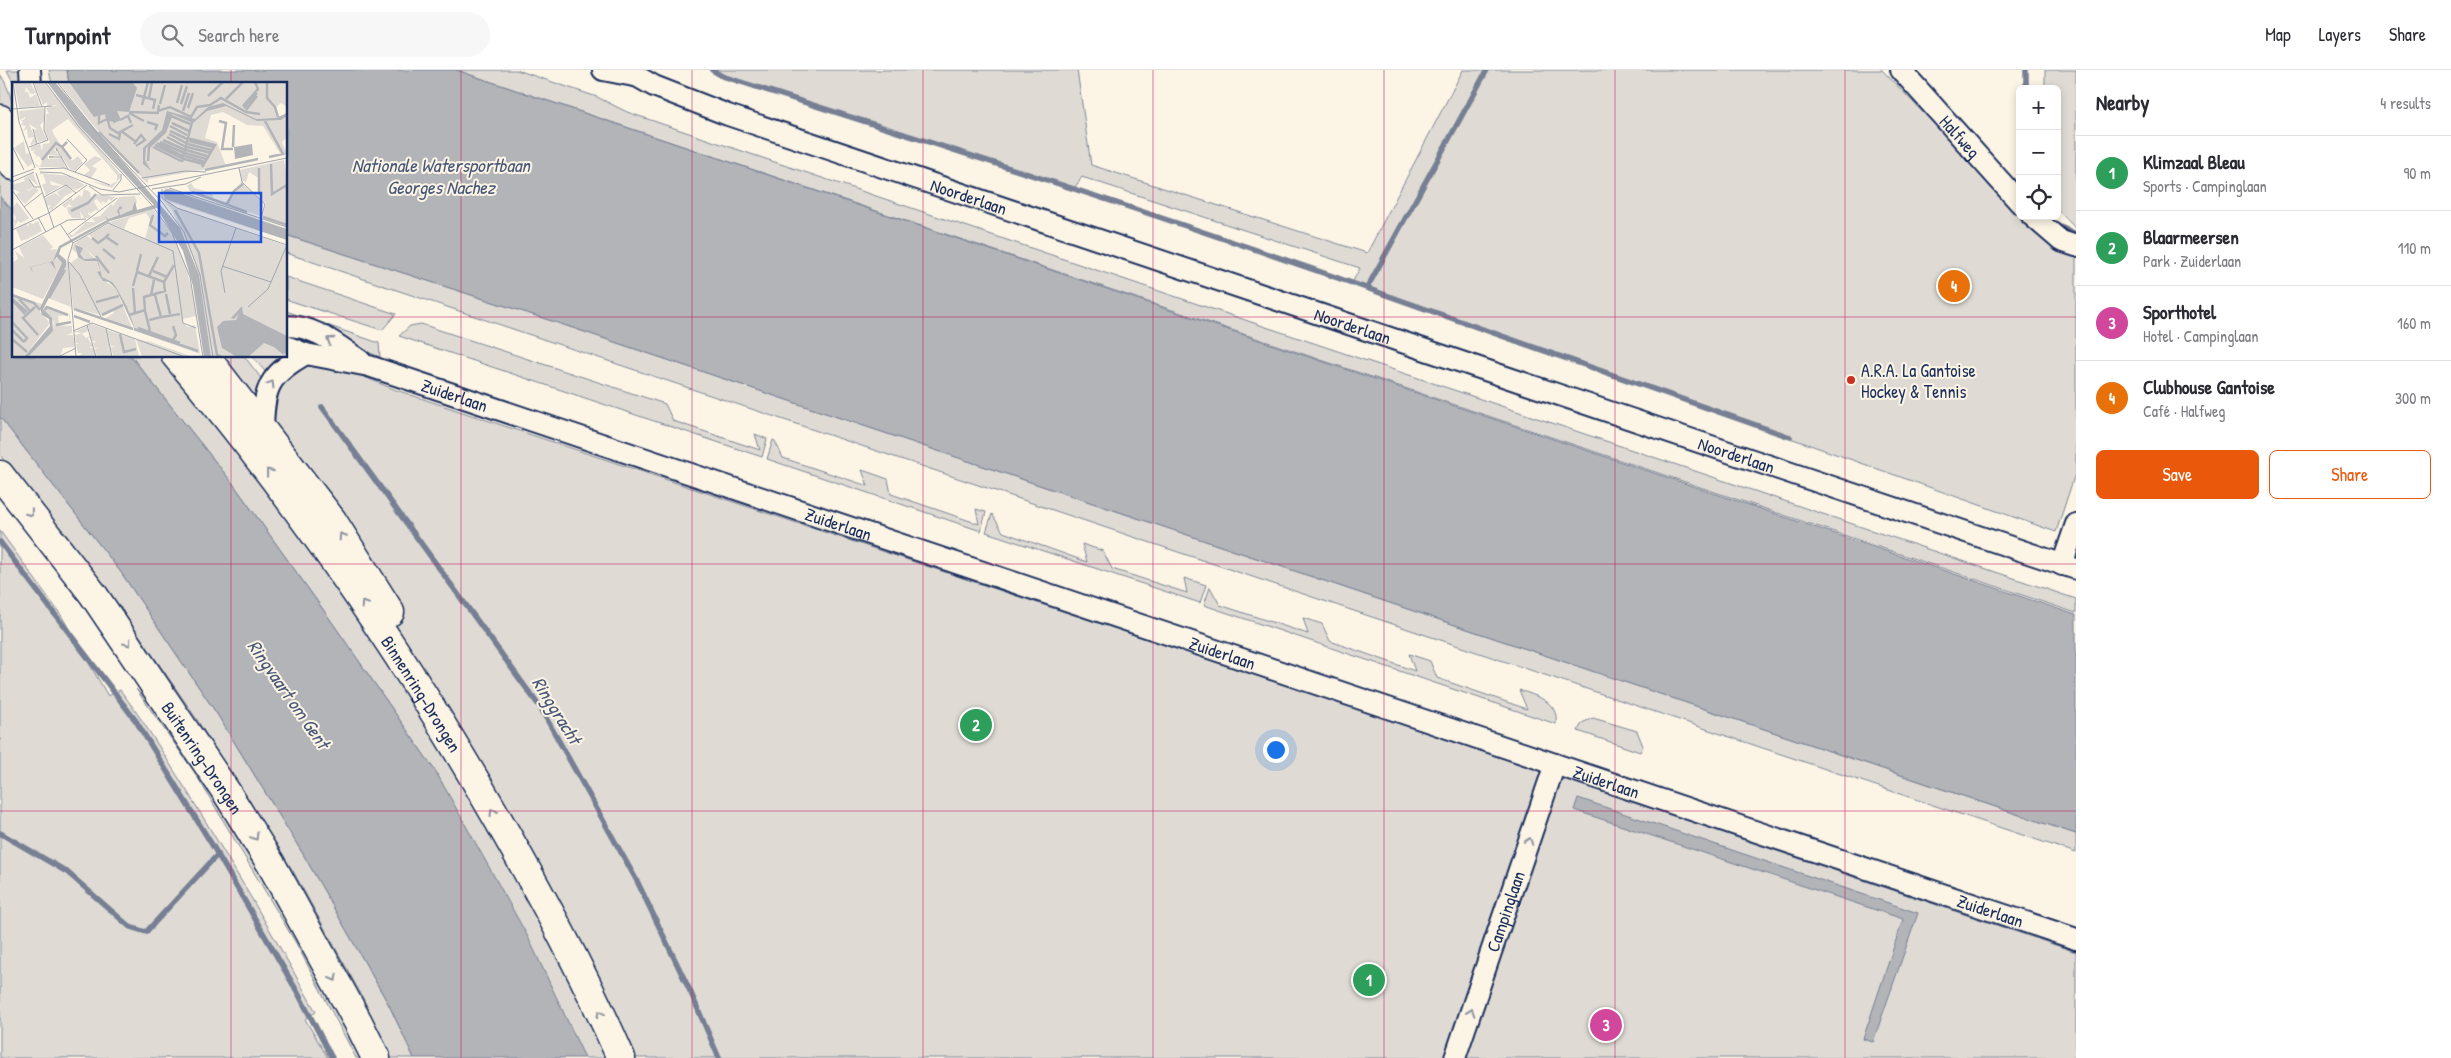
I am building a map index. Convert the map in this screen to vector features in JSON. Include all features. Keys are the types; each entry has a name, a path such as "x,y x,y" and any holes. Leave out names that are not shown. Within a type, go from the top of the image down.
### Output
{"highway":[{"path":"0,119 12,133"},
{"path":"0,150 12,164"},
{"name":"Binnenring-Drongen","path":"178,358 274,479 357,594 410,674 461,756 518,854 555,923 621,1058"},
{"path":"207,358 332,520 369,577 413,652 410,674"},
{"name":"Buitenring-Drongen","path":"0,475 93,594 228,793 271,864 376,1058"}],"street":[{"name":"Noorderlaan","path":"603,70 630,73 654,86 738,119 2069,567"},
{"name":"Halfweg","path":"1901,70 2016,199"},
{"path":"2037,220 2061,241 2076,246"},
{"name":"Zuiderlaan","path":"288,326 303,327 318,332 369,366"},
{"name":"Zuiderlaan","path":"288,347 306,354 369,366 2076,939"},
{"path":"263,429 264,401 270,384 279,372 306,354"},
{"path":"2069,567 2076,524"},
{"name":"Campinglaan","path":"1455,1058 1555,764"}],"shaded area":[{"path":"7,70 24,70 25,82 13,82"},
{"path":"49,70 67,70 69,82 52,82"},
{"path":"456,70 517,70 597,97 627,112 730,147 2076,599 2076,613"},
{"name":"A.R.A. La Gantoise Hockey & Tennis","path":"712,70 1077,70 1091,165 1367,253 1463,70 1882,70 2016,209 2016,220 2026,220 2076,253 2076,471 2056,532 1352,283 1360,268 1082,177 1073,190 722,76"},
{"path":"2045,70 2076,70 2076,229 2061,213 2061,85 2045,85"},
{"path":"0,74 11,98 12,122 0,109"},
{"path":"0,168 12,182 12,210 0,197"},
{"path":"288,236 555,322 2076,834 2076,853 288,254"},
{"path":"288,278 396,314 382,330 288,300"},
{"path":"288,312 379,343 380,357 288,319"},
{"path":"421,324 665,404 673,421 760,450 755,434 767,439 762,457 399,336 410,326"},
{"path":"133,358 164,358 182,380 274,428 271,403 285,376 308,364 352,372 396,390 1318,696 2076,952 2076,1058 585,1058 436,772 234,485"},
{"path":"217,358 246,358 264,382 257,410"},
{"path":"254,358 284,358 268,375"},
{"path":"0,417 120,571 217,714 303,854 389,1005 414,1058 391,1058 363,998 293,871 192,712 106,587 0,455"},
{"path":"773,440 783,458 868,486 862,470 888,479 891,494 979,524 976,509 986,512 981,531 767,459"},
{"path":"992,514 1003,532 1087,562 1082,544 1103,551 1112,569 1187,593 1184,578 1206,585 1200,603 986,532"},
{"path":"0,531 61,615 108,696 120,690 146,726 185,788 252,899 316,1012 305,1019 328,1058 0,1058"},
{"path":"1210,587 1220,605 1308,634 1303,618 1322,624 1330,641 1415,671 1409,654 1430,661 1437,678 1527,709 1519,690 1539,697 1554,710 1556,724 1204,605"},
{"path":"136,689 172,727 242,840 364,1058 356,1058 297,945 195,773"},
{"path":"1593,718 1637,731 1643,746 1640,752 1578,731 1582,723"}],"water":[{"name":"Nationale Watersportbaan Georges Nachez","path":"67,70 456,70 2076,615 2076,834 555,322 288,236 288,82 69,82"},
{"name":"Ringvaart om Gent","path":"0,197 12,210 12,358 133,358 234,485 436,772 528,937 585,1058 414,1058 389,1005 303,854 217,714 120,571 0,417"},
{"path":"1578,798 1918,913 1873,1042 1863,1039 1903,919 1574,810"}],"waterway":[{"path":"712,70 722,76 1195,229 1790,437"},
{"path":"1367,288 1487,70"},
{"path":"2026,70 2026,85"},
{"path":"2058,226 2076,234"},
{"name":"Ringgracht","path":"322,407 540,707 637,881 691,993 719,1058"},
{"path":"0,542 136,721 214,848 298,993 332,1058"},
{"path":"0,833 67,872 130,927 146,932 218,854"}],"place":[{"name":"Clubhouse Gantoise","path":"1954,286"},
{"name":"A.R.A. La Gantoise Hockey & Tennis","path":"1851,380"},
{"name":"Blaarmeersen","path":"976,725"},
{"name":"Klimzaal Bleau","path":"1369,980"},
{"name":"Sporthotel","path":"1606,1025"}]}
